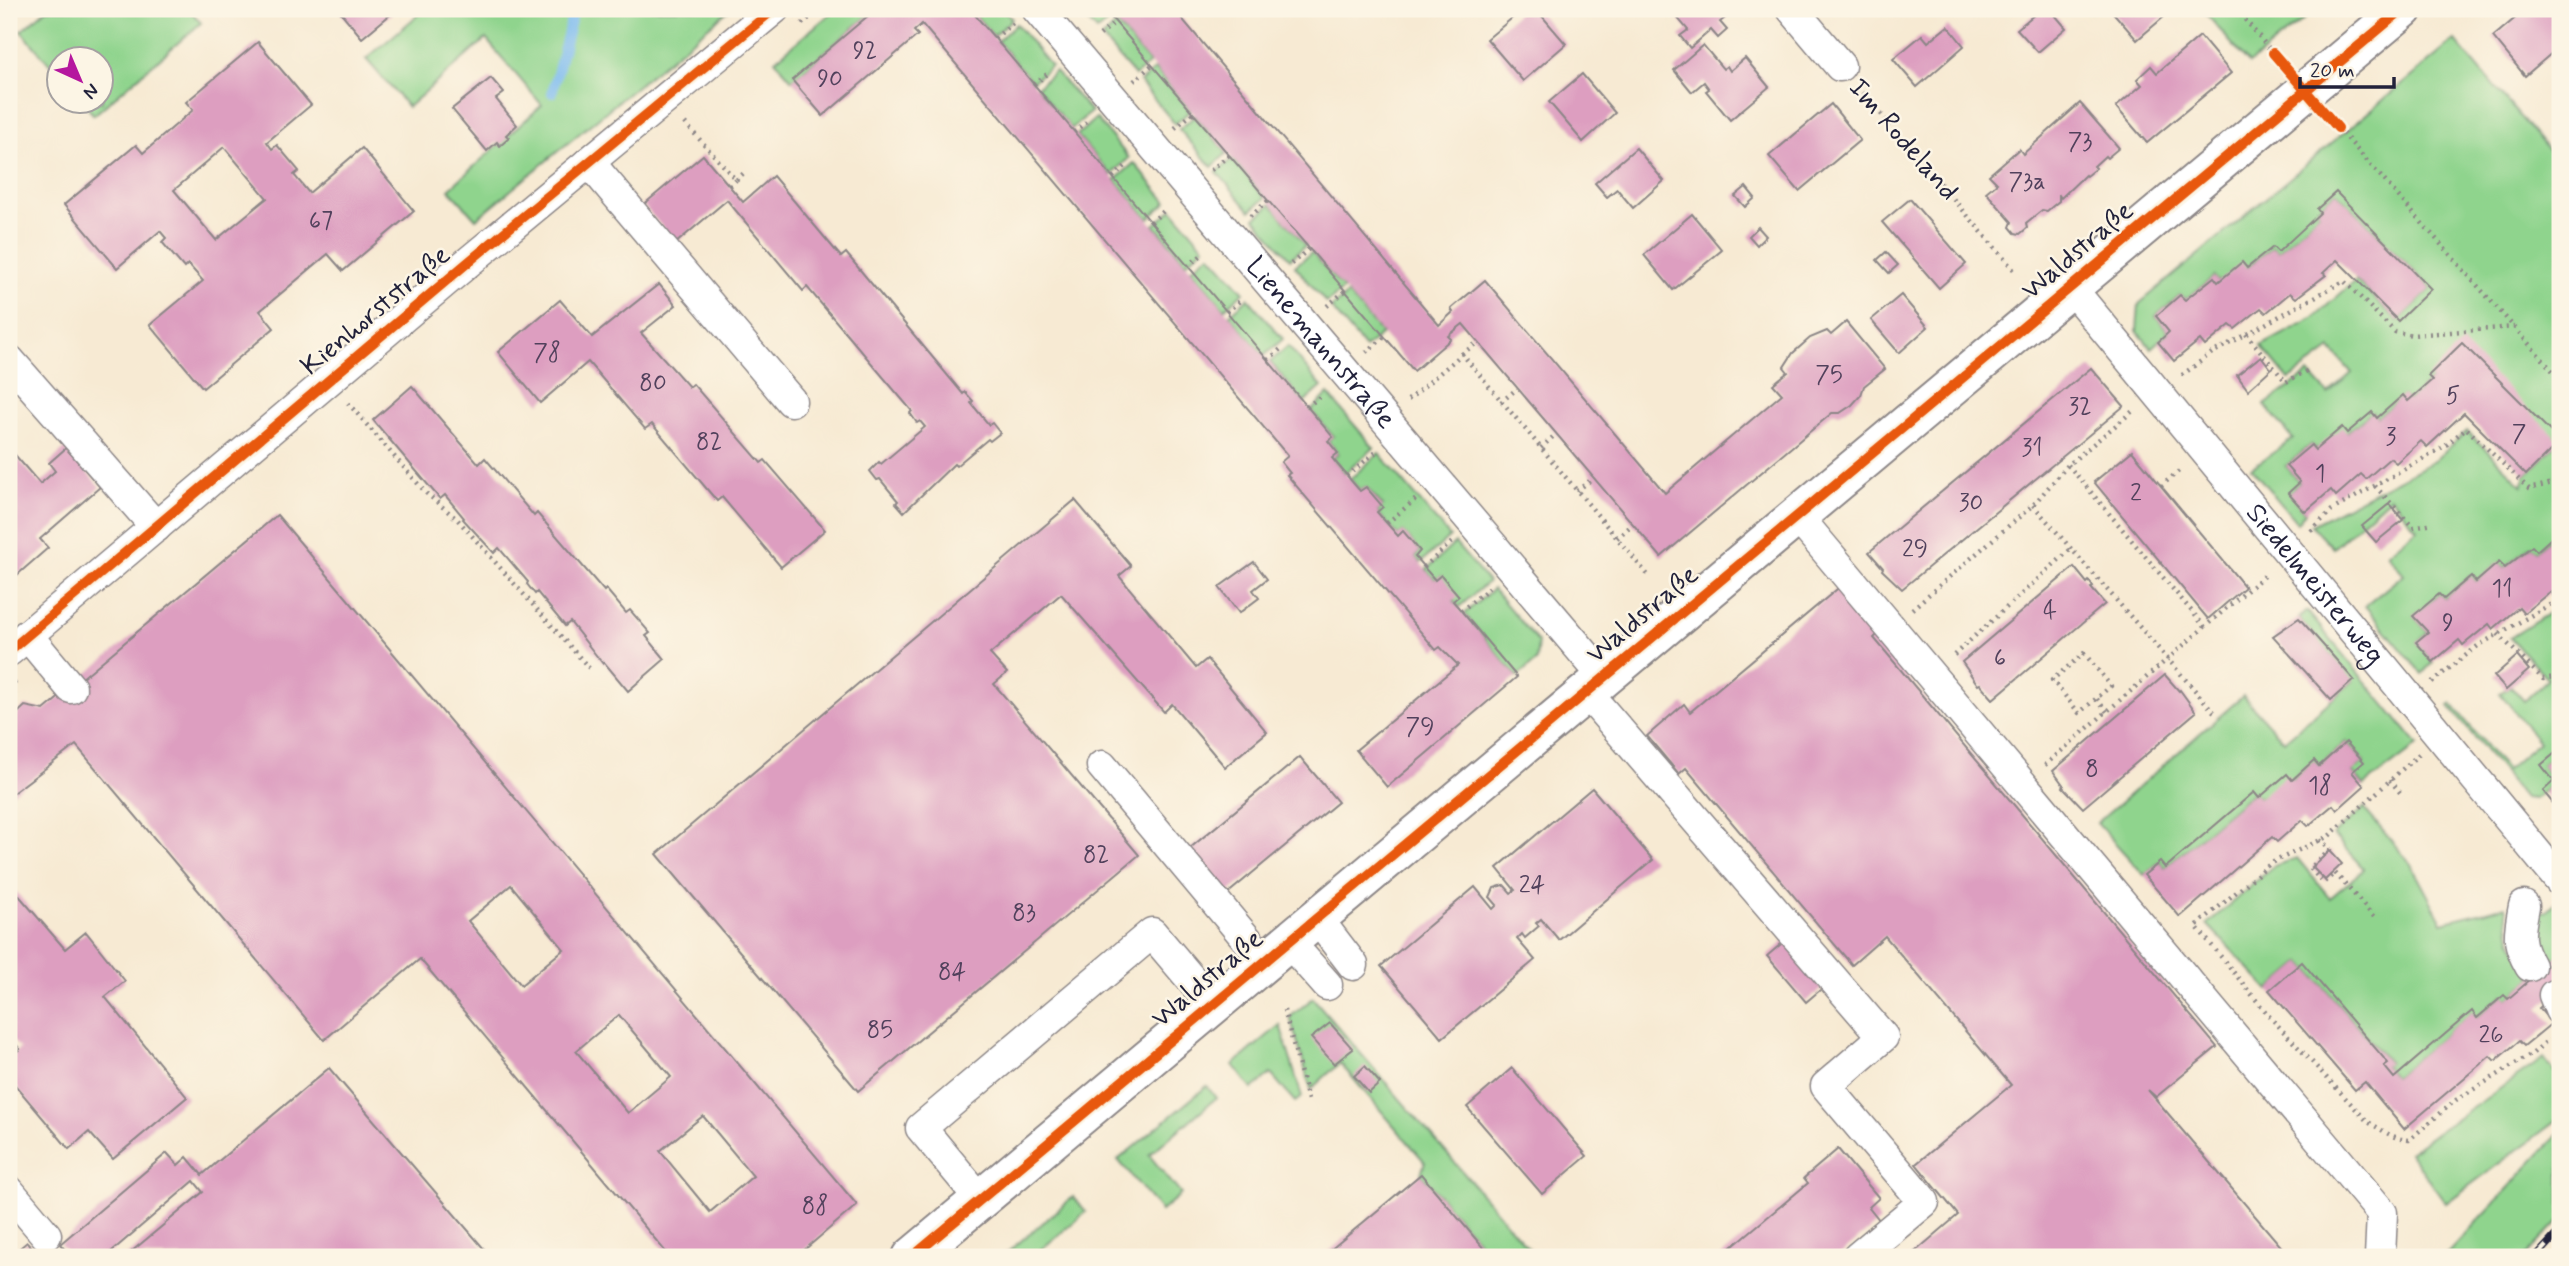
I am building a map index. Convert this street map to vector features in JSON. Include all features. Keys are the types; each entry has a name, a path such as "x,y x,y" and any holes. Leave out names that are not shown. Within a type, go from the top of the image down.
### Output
{"main road":[{"name":"Waldstraße","path":"912,1257 2403,9"}],"street":[{"name":"Kienhorststraße","path":"18,643 774,9"},
{"name":"Im Rodeland","path":"1792,9 1840,66"},
{"name":"Lienemannstraße","path":"1027,14 1595,685 1883,1037 1826,1086 1924,1202 1858,1257"},
{"path":"589,163 791,401"},
{"name":"Siedelmeisterweg","path":"2070,287 2560,881"},
{"path":"9,360 156,527"},
{"path":"1797,516 2382,1213 2380,1257"},
{"path":"18,643 71,688"},
{"path":"1102,766 1290,941 1327,985"},
{"path":"2524,906 2518,934 2520,949 2530,966"},
{"path":"981,1200 921,1128 1152,933 1213,1005"},
{"path":"1290,941 1353,965"},
{"path":"9,1191 46,1236"}],"path":[{"path":"2236,9 2273,53"},
{"path":"995,38 1027,14"},
{"path":"1095,38 1115,22"},
{"path":"1132,82 1152,65"},
{"path":"1034,85 1056,66"},
{"path":"1173,130 1193,113"},
{"path":"1074,132 1096,114"},
{"path":"685,122 736,180"},
{"path":"2338,128 2560,379"},
{"path":"1209,172 1229,155"},
{"path":"1113,177 1134,159"},
{"path":"730,186 745,172"},
{"path":"1248,218 1268,201"},
{"path":"1151,222 1172,204"},
{"path":"1188,266 1210,248"},
{"path":"1288,266 1309,249"},
{"path":"2173,382 2211,353 2344,282 2395,332 2413,335 2514,327"},
{"path":"1324,309 1345,291"},
{"path":"1227,312 1248,294"},
{"path":"2246,334 2286,382 2307,371"},
{"path":"1363,355 1385,337"},
{"path":"1268,360 1289,342"},
{"path":"1404,403 1478,342"},
{"path":"1462,355 1648,576"},
{"path":"1502,402 1518,388"},
{"path":"1307,407 1329,389"},
{"path":"348,403 426,493 457,519 589,668"},
{"path":"1907,613 2033,505 2068,465 2141,405"},
{"path":"2303,539 2332,510 2444,447 2466,428 2529,489 2560,481"},
{"path":"1541,448 1556,434"},
{"path":"1347,476 1380,449"},
{"path":"2161,486 2189,463"},
{"path":"2068,465 2205,627"},
{"path":"1577,491 1593,478"},
{"path":"2375,486 2413,527 2433,523"},
{"path":"1387,523 1420,496"},
{"path":"2033,505 2214,712"},
{"path":"1617,538 1633,524"},
{"path":"1423,567 1456,539"},
{"path":"1948,660 2071,549"},
{"path":"2042,768 2275,566"},
{"path":"1461,611 1494,583"},
{"path":"2426,686 2479,645 2560,598"},
{"path":"2498,634 2543,679 2560,676"},
{"path":"2084,653 2111,686 2096,699 2079,713 2052,680 2084,653"},
{"path":"2096,699 2107,712"},
{"path":"2426,748 2329,836 2272,863 2196,926 2270,1017 2368,1122 2393,1139 2409,1140 2456,1100 2532,1054 2555,1014"},
{"path":"2390,780 2403,795"},
{"path":"2320,840 2330,850 2310,868 2323,883 2335,873 2376,919"},
{"path":"1284,1010 1308,1100"}],"green space":[{"path":"47,9 189,9 201,23 116,96 116,46 46,46 46,60 21,31"},
{"path":"425,9 730,9 476,219 449,189 542,105 486,39 408,107 366,59"},
{"path":"836,9 876,9 792,80 775,60"},
{"path":"970,9 1003,9 1012,19 993,36"},
{"path":"1077,9 1104,9 1112,19 1097,31"},
{"path":"2202,9 2316,9 2249,64"},
{"path":"1016,24 1051,66 1032,82 997,41"},
{"path":"1117,24 1150,63 1135,76 1102,38"},
{"path":"2455,40 2560,164 2560,441 2432,380 2408,401 2403,396 2377,418 2372,412 2347,433 2315,450 2311,445 2286,466 2300,482 2289,493 2305,512 2297,523 2251,468 2293,439 2265,405 2309,373 2328,394 2352,373 2331,349 2289,380 2261,346 2313,318 2356,280 2398,321 2431,289 2336,192 2317,209 2320,213 2278,252 2273,247 2247,268 2218,282 2214,277 2185,300 2180,295 2156,316 2169,332 2151,348 2137,331 2139,304"},
{"path":"1155,69 1191,110 1175,124 1140,82"},
{"path":"1055,71 1091,112 1071,129 1037,87"},
{"path":"1195,116 1227,153 1212,167 1179,129"},
{"path":"1096,118 1129,158 1111,175 1077,135"},
{"path":"1233,159 1265,198 1250,211 1217,172"},
{"path":"1134,163 1167,202 1148,219 1115,180"},
{"path":"1271,204 1306,245 1290,259 1255,218"},
{"path":"1172,209 1204,247 1186,263 1154,225"},
{"path":"1312,252 1344,289 1326,303 1295,266"},
{"path":"1210,254 1244,292 1224,309 1191,269"},
{"path":"1348,294 1382,334 1365,348 1331,308"},
{"path":"1248,298 1283,339 1264,356 1229,315"},
{"path":"1288,346 1322,387 1304,403 1270,362"},
{"path":"1328,394 1374,448 1345,473 1332,458 1338,453 1328,441 1333,436 1311,411"},
{"path":"2467,431 2522,485 2526,475 2560,441 2560,530 2537,551 2531,546 2505,568 2499,563 2476,582 2470,576 2444,599 2439,594 2414,616 2428,632 2417,642 2433,662 2422,674 2365,606 2404,574 2387,554 2417,529 2390,497 2333,548 2311,525 2434,461"},
{"path":"1379,453 1450,537 1420,563 1415,557 1420,551 1403,532 1398,536 1377,512 1383,506 1366,487 1360,491 1350,479"},
{"path":"1455,543 1488,582 1458,608 1441,576 1435,580 1426,570"},
{"path":"1493,589 1538,642 1536,661 1517,677 1464,614"},
{"path":"2560,606 2560,749 2542,765 2554,781 2535,799 2524,798 2449,706 2452,704 2506,770 2539,742 2500,693 2511,686 2524,701 2548,679 2510,638"},
{"path":"2307,611 2418,745 2364,786 2352,772 2364,762 2346,742 2319,766 2314,761 2292,780 2259,798 2253,792 2165,868 2160,862 2144,875 2097,823 2243,696 2284,741 2353,681 2299,618"},
{"path":"2365,807 2411,864 2442,922 2506,906 2511,938 2533,978 2508,999 2503,995 2477,1018 2472,1012 2394,1078 2384,1066 2388,1062 2302,962 2269,990 2207,924 2274,866 2297,858 2330,898 2364,869 2333,835"},
{"path":"2560,897 2560,954 2539,972 2529,914 2547,911"},
{"path":"1313,998 1536,1257 1491,1257 1421,1174 1425,1162 1340,1063 1311,1089 1290,1017"},
{"path":"1280,1025 1302,1097 1295,1102 1271,1074 1252,1089 1233,1065"},
{"path":"2544,1058 2560,1079 2560,1118 2446,1203 2409,1152"},
{"path":"1207,1086 1216,1098 1149,1155 1181,1194 1161,1211 1118,1160"},
{"path":"2560,1133 2560,1220 2525,1257 2444,1257"},
{"path":"1073,1197 1086,1212 1032,1257 1002,1257"}],"building":[{"path":"338,9 397,9 362,38"},
{"path":"876,9 970,9 1333,437 1328,441 1338,453 1332,458 1360,491 1366,487 1383,507 1377,512 1398,536 1403,531 1420,551 1415,557 1435,580 1441,575 1459,596 1453,601 1517,677 1387,787 1356,750 1458,665 1440,647 1436,650 1287,475 1290,473 1281,462 1288,456 922,24 914,31 918,35 823,116 792,80"},
{"path":"1104,9 1174,9 1439,325 1453,312 1451,309 1485,280 1665,493 1782,394 1773,384 1788,372 1784,367 1793,353 1810,338 1827,331 1831,335 1846,322 1885,369 1864,386 1861,395 1852,405 1840,413 1832,413 1661,557 1463,324 1448,336 1451,339 1414,371"},
{"path":"1523,9 1536,9 1566,44 1523,81 1487,39"},
{"path":"1670,9 1736,9 1720,22 1727,30 1718,38 1711,30 1690,48 1680,36 1688,30"},
{"path":"2041,9 2050,9 2066,28 2038,52 2017,29"},
{"path":"2110,9 2173,9 2137,40"},
{"path":"2526,9 2560,9 2560,46 2525,76 2493,37"},
{"path":"1948,26 1964,46 1917,87 1893,59 1922,35 1928,42"},
{"path":"2200,36 2231,73 2147,143 2116,107 2142,85 2137,79 2151,66 2157,73"},
{"path":"258,42 311,105 267,142 272,149 277,145 299,171 294,175 309,193 362,148 414,211 343,271 328,254 260,311 274,328 203,388 150,325 203,281 188,264 184,268 162,242 166,238 160,231 117,268 64,205 136,145 143,153 193,110 186,102","holes":["224,147 267,198 216,240 174,190"]},
{"path":"1703,45 1723,69 1727,66 1730,71 1745,58 1769,87 1730,120 1706,91 1709,89 1704,82 1692,92 1674,70"},
{"path":"1582,74 1615,113 1583,142 1549,102"},
{"path":"491,78 504,93 496,99 517,125 506,135 509,138 500,146 497,142 487,151 452,109"},
{"path":"2080,103 2119,148 2107,158 2105,156 2094,166 2096,168 2061,198 2059,195 2059,201 2047,211 2042,210 2026,223 2027,228 2020,234 2015,233 2010,227 2012,222 1986,192 1997,183 1989,175 2019,149 2023,154"},
{"path":"1831,104 1860,140 1799,191 1769,156"},
{"path":"1636,148 1664,181 1633,208 1617,189 1607,197 1595,183"},
{"path":"703,155 743,202 773,176 841,257 846,253 963,394 965,392 973,401 971,403 989,425 992,423 1000,433 990,441 988,439 956,466 954,464 904,512 880,479 877,480 870,471 925,427 920,421 917,423 910,413 912,411 807,287 803,291 727,200 676,243 643,205"},
{"path":"1746,187 1755,198 1745,207 1735,196"},
{"path":"2336,192 2431,289 2398,321 2337,260 2323,273 2326,275 2296,298 2290,293 2266,313 2261,308 2235,329 2230,325 2205,346 2200,340 2174,361 2158,342 2169,332 2156,316 2180,295 2185,300 2214,277 2218,282 2242,262 2247,268 2273,247 2278,252 2320,213 2317,209"},
{"path":"1910,199 1966,264 1939,288 1882,222"},
{"path":"1692,214 1722,250 1673,290 1644,255"},
{"path":"1758,227 1766,236 1757,245 1749,236"},
{"path":"1886,252 1898,265 1889,273 1877,260"},
{"path":"659,284 676,305 641,333 689,387 693,384 761,463 765,460 825,530 781,567 722,497 717,501 652,424 645,429 588,362 540,403 498,352 560,300 592,337"},
{"path":"1901,295 1928,327 1899,353 1871,320"},
{"path":"2462,343 2560,441 2526,475 2464,413 2427,447 2421,441 2396,463 2390,458 2366,479 2361,474 2336,496 2331,490 2305,512 2288,493 2300,482 2286,466 2311,445 2315,450 2342,427 2347,433 2372,412 2377,418 2403,395 2408,401 2432,380 2428,376"},
{"path":"2261,356 2271,369 2248,390 2237,375"},
{"path":"2091,368 2124,406 1902,589 1882,570 1869,552"},
{"path":"412,386 479,464 485,458 534,516 537,513 604,591 606,589 626,613 630,610 650,633 646,636 665,659 628,691 570,622 565,626 537,592 535,594 499,548 494,553 445,495 440,499 373,420"},
{"path":"9,448 40,484 55,471 49,463 66,448 100,487 40,539 48,548 9,582"},
{"path":"2132,451 2245,587 2208,619 2094,482"},
{"path":"1075,500 1131,566 1119,576 1196,668 1207,659 1267,732 1225,767 1172,704 1164,712 1061,594 990,654 1007,673 994,684 1139,855 858,1091 657,854"},
{"path":"2389,504 2403,520 2376,542 2362,526"},
{"path":"277,515 857,1205 796,1257 670,1257 420,959 324,1040 76,745 9,796 9,721 25,706 44,710","holes":["511,885 564,949 521,985 468,921","619,1015 671,1077 628,1113 576,1051","703,1116 753,1176 710,1212 660,1151"]},
{"path":"2560,530 2560,593 2554,597 2550,592 2524,613 2519,607 2493,629 2489,624 2463,645 2459,640 2433,662 2416,642 2428,632 2413,616 2439,594 2444,599 2471,576 2476,582 2499,562 2505,568 2532,546 2537,551"},
{"path":"1254,562 1267,579 1253,590 1259,598 1239,613 1219,587"},
{"path":"2074,567 2087,583 2089,581 2093,587 2091,588 2105,604 1993,699 1978,685 1962,662"},
{"path":"1842,585 1881,631 1874,638 2217,1047 2156,1097 2148,1090 2290,1257 1909,1257 1958,1215 1916,1164 2011,1085 1885,936 1852,965 1686,768 1679,774 1647,736 1684,704 1690,712"},
{"path":"2299,618 2354,680 2331,700 2273,636"},
{"path":"2517,656 2529,670 2506,690 2494,676"},
{"path":"2165,675 2196,712 2083,808 2063,787 2053,771"},
{"path":"2346,742 2364,762 2352,772 2364,786 2337,810 2333,805 2308,826 2302,820 2277,842 2272,837 2180,917 2144,875 2160,862 2165,868 2254,792 2259,798 2287,774 2292,780 2314,760 2319,766"},
{"path":"2560,749 2560,812 2543,791 2554,781 2541,765"},
{"path":"1300,757 1338,802 1227,894 1189,849"},
{"path":"1592,788 1653,860 1559,940 1541,919 1536,923 1539,926 1525,938 1522,934 1517,939 1535,960 1442,1038 1381,966 1475,887 1493,909 1497,905 1490,897 1494,888 1504,885 1511,893 1515,890 1497,868"},
{"path":"2330,851 2342,864 2325,880 2312,867"},
{"path":"9,884 65,949 86,932 125,981 105,997 187,1097 113,1159 89,1132 69,1149 9,1078 9,1057 20,1049 9,1036"},
{"path":"1787,939 1826,985 1806,1002 1767,956"},
{"path":"2560,954 2560,997 2554,995 2539,1008 2552,1023 2524,1046 2519,1041 2495,1061 2490,1056 2404,1129 2365,1082 2355,1090 2269,990 2302,962 2388,1063 2384,1066 2394,1078 2472,1011 2477,1018 2504,995 2508,999"},
{"path":"1330,1023 1353,1049 1334,1064 1311,1038"},
{"path":"1365,1066 1380,1083 1369,1093 1354,1076"},
{"path":"329,1068 491,1257 125,1257 203,1192 194,1181 105,1257 71,1257 60,1244 167,1153 178,1165 187,1157 202,1175"},
{"path":"1512,1068 1587,1156 1542,1194 1467,1107"},
{"path":"1838,1149 1879,1198 1869,1207 1880,1221 1837,1257 1720,1257 1808,1183 1804,1178"},
{"path":"1421,1174 1491,1257 1322,1257"},
{"path":"27,1242 41,1257 9,1257"}],"waterway":[{"path":"552,93 574,9"}],"railway":[{"path":"2536,1257 2560,1231"}],"cycle path":[{"path":"9,651 466,264 774,9"},
{"path":"912,1257 2403,9"},
{"path":"2273,53 2338,128"}]}
